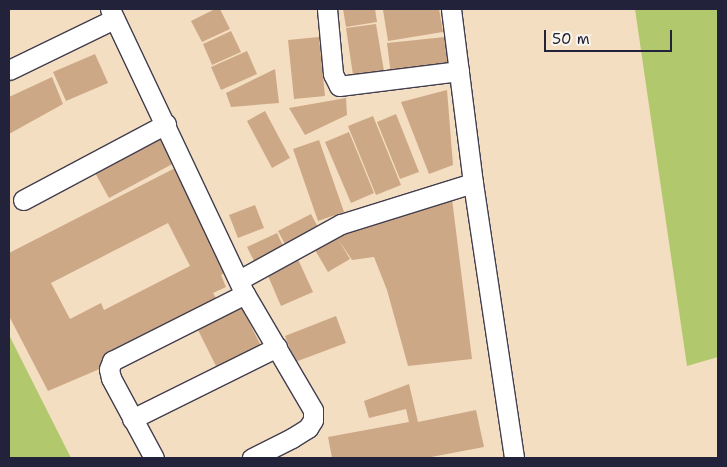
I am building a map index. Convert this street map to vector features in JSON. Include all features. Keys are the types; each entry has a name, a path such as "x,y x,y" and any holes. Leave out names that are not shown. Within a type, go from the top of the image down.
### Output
{"street":[{"path":"327,9 333,74 339,86 459,71"},
{"path":"452,9 473,183 514,458"},
{"path":"9,70 112,14 242,287 313,410 313,420 308,428 252,458"},
{"path":"24,200 166,124"},
{"path":"154,458 111,378 109,369 112,361 242,287 341,224 473,183"},
{"path":"132,419 277,347"}],"green space":[{"path":"635,9 718,9 718,357 687,366"},
{"path":"9,335 71,458 9,458"}],"building":[{"path":"215,9 220,9 230,29 202,42 191,21"},
{"path":"343,9 375,9 377,22 346,27"},
{"path":"439,9 443,32 388,41 383,10"},
{"path":"376,24 385,77 354,82 346,28"},
{"path":"231,31 241,52 212,65 203,44"},
{"path":"319,37 325,96 294,99 288,40"},
{"path":"445,37 448,68 391,75 387,43"},
{"path":"247,51 257,74 221,90 211,67"},
{"path":"95,54 108,83 66,101 53,72"},
{"path":"275,69 279,103 231,107 226,93"},
{"path":"52,77 63,104 9,134 9,97"},
{"path":"447,90 453,165 429,174 401,102"},
{"path":"346,98 347,115 305,135 289,108"},
{"path":"265,111 290,158 272,168 247,121"},
{"path":"396,114 419,172 400,179 377,122"},
{"path":"373,116 401,185 376,195 348,126"},
{"path":"349,132 374,193 351,203 325,142"},
{"path":"164,134 178,161 109,198 94,171"},
{"path":"319,140 344,212 318,221 293,149"},
{"path":"181,165 229,271 221,275 226,287 213,293 219,303 109,365 48,391 9,316 9,253","holes":["168,223 190,266 104,310 101,303 70,319 51,283"]},
{"path":"452,199 472,359 408,366 387,290 374,257 352,260 338,239 350,259 328,272 315,250 337,237 334,232"},
{"path":"255,205 264,228 238,238 229,215"},
{"path":"311,214 320,231 287,248 278,231"},
{"path":"277,233 285,250 256,265 247,247"},
{"path":"296,255 313,292 281,306 265,269"},
{"path":"241,306 262,348 218,370 197,328"},
{"path":"336,316 346,343 295,362 285,336"},
{"path":"409,384 418,422 476,410 484,447 426,458 332,458 328,437 409,422 406,409 369,418 364,401"}]}
